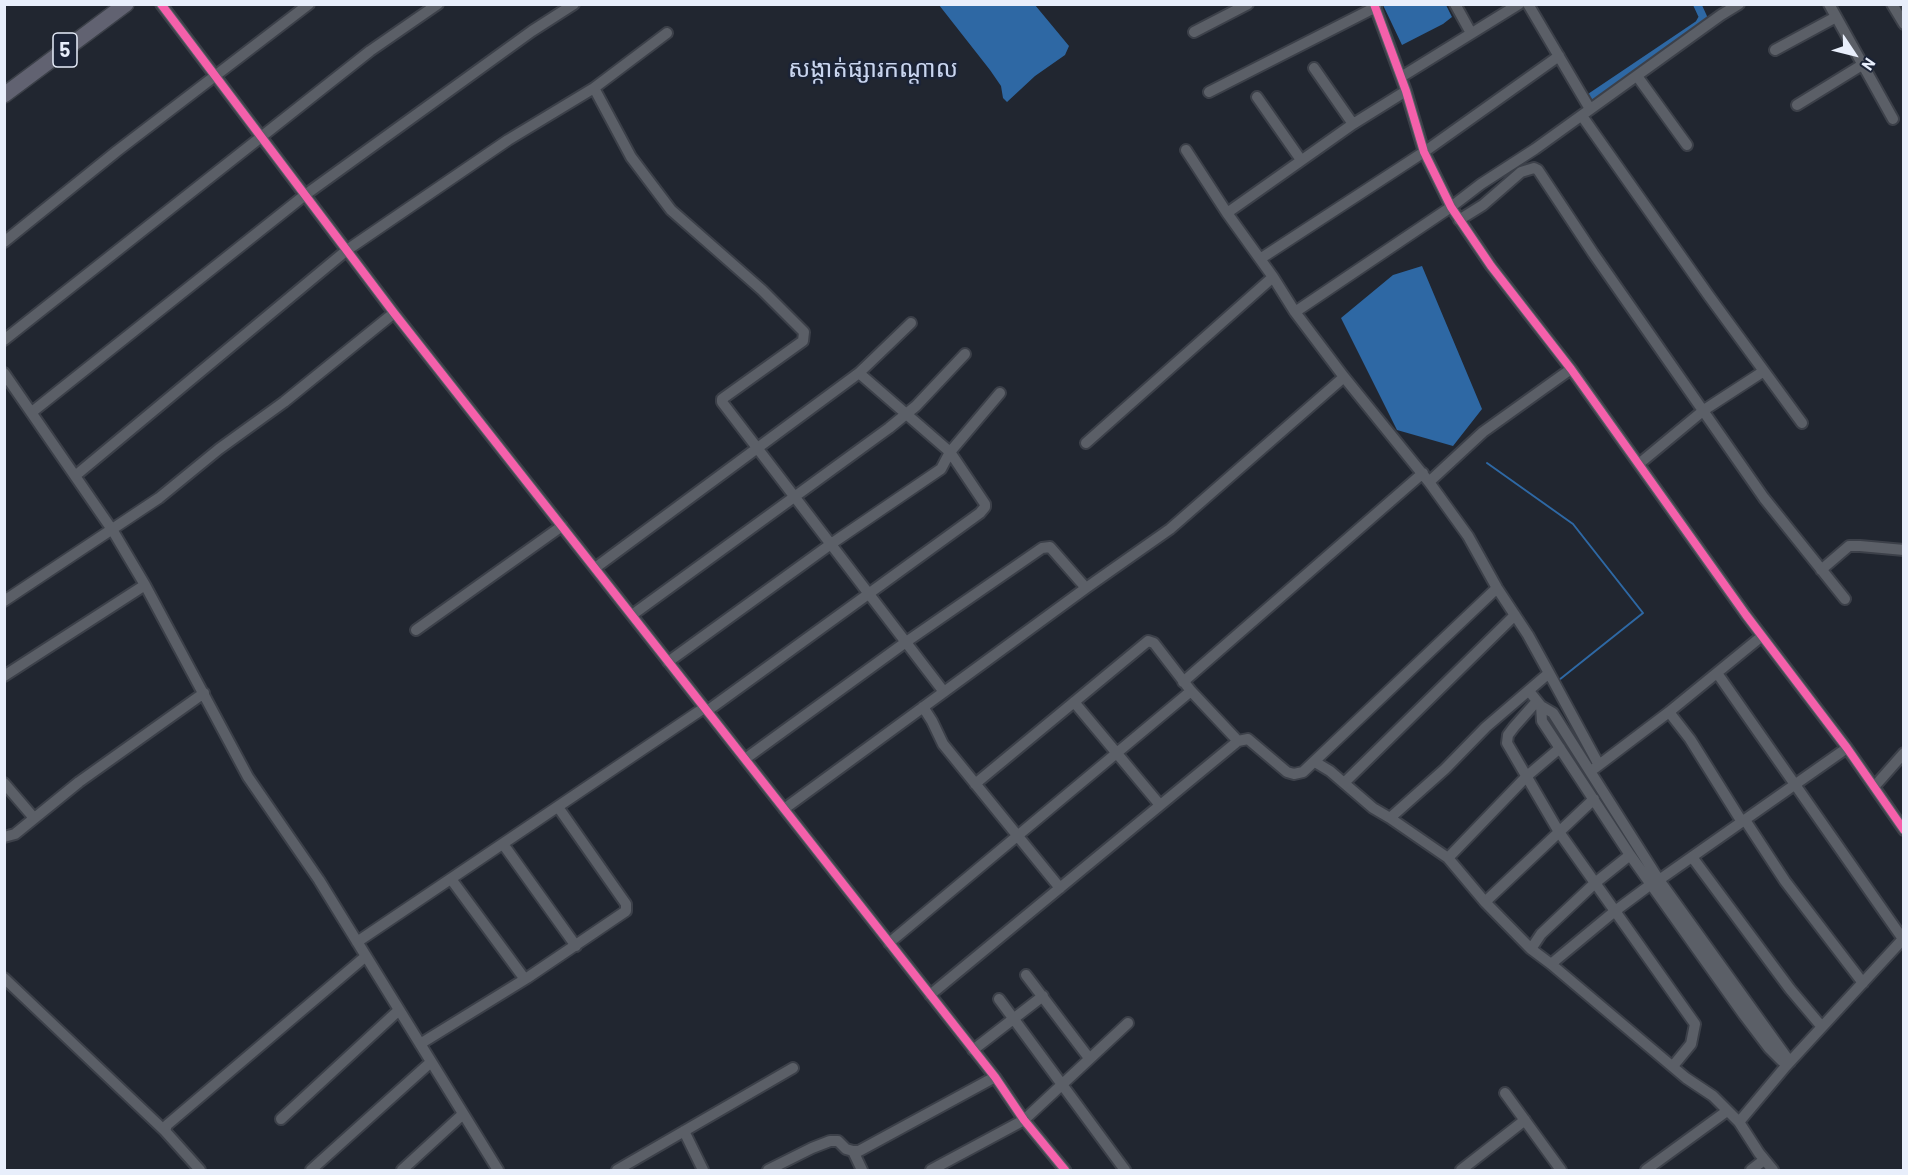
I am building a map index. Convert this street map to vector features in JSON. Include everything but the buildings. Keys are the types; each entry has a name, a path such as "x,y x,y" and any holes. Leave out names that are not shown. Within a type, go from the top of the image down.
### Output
{"highway":[{"name":"5","path":"4,95 126,4"}],"street":[{"path":"161,4 394,313 995,1077 1024,1119 1065,1170"},
{"path":"4,242 309,4"},
{"path":"4,340 370,51 438,4"},
{"path":"32,412 305,195 532,31 574,4"},
{"path":"1194,32 1248,4"},
{"path":"1455,4 1471,33"},
{"path":"1401,77 1519,4"},
{"path":"1528,4 1559,56 1586,112 1802,423"},
{"path":"1295,312 1451,207 1739,4"},
{"path":"1829,4 1893,119"},
{"path":"1892,4 1904,24"},
{"path":"1209,92 1375,6 1406,91 1424,152 1459,220 1491,266 1640,463 1762,636 1847,748 1904,830"},
{"path":"1775,50 1836,17"},
{"path":"75,476 346,250 508,140 594,88 667,33"},
{"path":"1260,259 1424,152 1559,56"},
{"path":"1797,105 1862,64"},
{"path":"1314,68 1353,124"},
{"path":"1637,76 1687,145"},
{"path":"594,88 631,158 671,210 762,290 804,332 803,340 722,399 722,402 944,692"},
{"path":"1227,213 1353,124 1406,91"},
{"path":"1257,97 1301,160"},
{"path":"1186,150 1295,312 1344,377 1426,477 1468,536 1549,673 1594,769 1654,882 1769,1048 1788,1064"},
{"path":"1459,220 1483,205 1521,172 1534,168 1538,170 1593,253 1764,498 1845,599"},
{"path":"1086,443 1273,277"},
{"path":"4,601 113,531 159,498 219,449 284,402 394,313"},
{"path":"595,568 859,373 911,323"},
{"path":"632,615 906,414 965,354"},
{"path":"1183,682 1426,477 1483,432 1571,369"},
{"path":"1640,463 1704,410 1764,371"},
{"path":"4,373 113,531 145,585 248,777 319,880 498,1170"},
{"path":"357,942 706,710 980,513 985,504 950,452 859,373"},
{"path":"784,809 1170,529 1344,377"},
{"path":"668,662 831,544 941,469 950,452 1000,393"},
{"path":"416,630 562,526"},
{"path":"1821,570 1849,546 1904,550"},
{"path":"745,759 906,642 1042,548 1050,547 1086,588"},
{"path":"4,676 145,585"},
{"path":"930,995 1238,741 1248,739 1275,763 1294,774 1303,772 1497,588"},
{"path":"1344,783 1515,615"},
{"path":"1594,769 1670,712 1762,636"},
{"path":"975,784 1148,641 1154,643 1183,682 1238,741"},
{"path":"1390,818 1445,769 1486,727 1549,673"},
{"path":"1717,673 1903,939 1738,1122"},
{"path":"889,943 1191,691"},
{"path":"1529,691 1539,703 1553,712 1594,769"},
{"path":"4,837 15,834 78,782 204,693"},
{"path":"1074,702 1160,805"},
{"path":"1539,703 1542,721 1630,855 1654,882"},
{"path":"1539,703 1514,727 1508,735 1507,742 1559,832 1695,1024 1691,1044 1673,1066"},
{"path":"923,707 943,744 1060,888"},
{"path":"1670,712 1785,881 1863,983"},
{"path":"1448,858 1527,776 1560,748"},
{"path":"1551,964 1654,882 1847,748"},
{"path":"1874,787 1904,753"},
{"path":"1315,762 1330,771 1373,808 1448,858 1485,902 1531,949 1713,1096 1738,1122 1773,1170"},
{"path":"4,783 34,819"},
{"path":"1485,902 1593,799"},
{"path":"420,1044 576,946 627,911 626,904 558,807"},
{"path":"503,844 576,946"},
{"path":"1531,949 1541,934 1595,883 1630,855"},
{"path":"1692,857 1822,1027"},
{"path":"450,879 524,978"},
{"path":"165,1131 167,1125 366,957"},
{"path":"1026,975 1089,1058"},
{"path":"4,978 165,1131 200,1170"},
{"path":"973,1050 1042,996"},
{"path":"999,999 1125,1170"},
{"path":"281,1119 399,1010"},
{"path":"932,1170 1024,1119 1128,1023"},
{"path":"311,1170 431,1062"},
{"path":"617,1170 793,1068"},
{"path":"768,1170 830,1141 838,1141 846,1149 859,1151 995,1077"},
{"path":"1505,1093 1561,1170"},
{"path":"1646,1170 1727,1112"},
{"path":"402,1170 463,1114"},
{"path":"1461,1170 1525,1120"},
{"path":"684,1131 703,1170"},
{"path":"854,1151 862,1170"},
{"path":"1751,1170 1764,1160"}],"water":[{"path":"939,5 1035,5 1069,46 1065,55 1035,76 1007,102 1003,98 1001,86 990,70"},
{"path":"1383,5 1446,5 1452,17 1402,45"},
{"path":"1422,266 1482,409 1453,446 1397,430 1341,318 1393,275"}],"waterway":[{"path":"1592,96 1699,24 1703,17 1697,4"},
{"path":"1487,463 1573,524 1643,613 1559,680"}],"cycle path":[{"path":"161,4 394,313 995,1077 1024,1120 1065,1170"},
{"path":"1374,4 1406,91 1424,152 1451,207 1491,266 1571,369 1746,615 1847,748 1904,830"}],"district":[{"name":"សង្កាត់ផ្សារកណ្ដាល","path":"873,69"}]}
